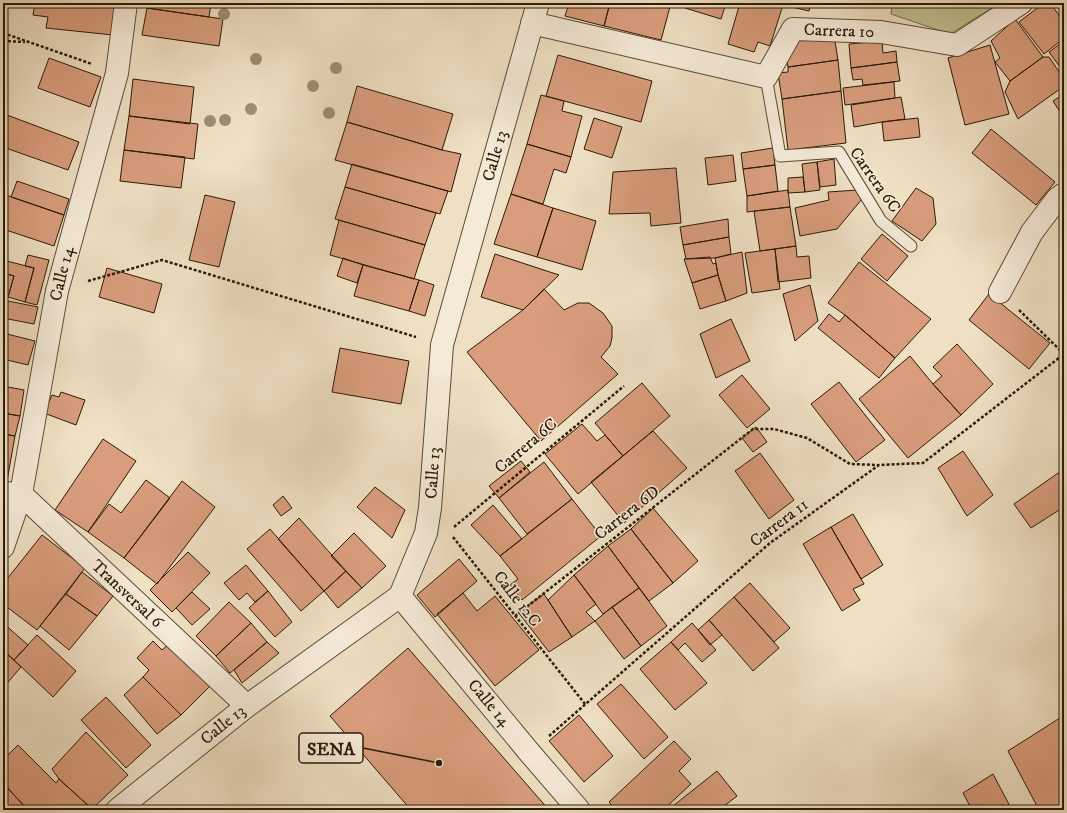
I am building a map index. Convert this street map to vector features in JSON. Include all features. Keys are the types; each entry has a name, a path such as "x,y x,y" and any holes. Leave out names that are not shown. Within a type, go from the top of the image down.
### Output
{"street":[{"name":"Calle 14","path":"3,546 12,493 56,291 117,73 126,3"},
{"name":"Carrera 10","path":"766,77 793,30 881,32 957,45 1021,3"},
{"path":"535,13 766,77"},
{"name":"Calle 13","path":"117,810 247,706 400,596 426,533 430,508 442,345 535,13"},
{"path":"1000,292 1032,232 1057,199 1064,194"},
{"name":"Transversal 6","path":"12,493 247,706"},
{"name":"Calle 14","path":"400,596 579,810"}],"lane":[{"name":"Carrera 6C","path":"766,77 780,156 839,152 881,221 912,246"}],"path":[{"path":"3,33 117,73"},
{"path":"3,41 30,42"},
{"path":"56,291 162,260 442,345"},
{"path":"879,465 923,463 1064,354 1000,292"},
{"name":"Carrera 6C","path":"449,532 624,386"},
{"name":"Carrera 6D","path":"515,616 753,429 774,429 807,438 850,464 879,465"},
{"name":"Carrera 11","path":"530,752 770,543 879,465"},
{"name":"Calle 12C","path":"449,532 585,704"}],"green space":[{"path":"892,3 1000,3 950,34 891,14"}],"building":[{"path":"35,3 96,3 117,5 113,35 46,28 48,17 33,15"},
{"path":"147,3 211,3 209,17 147,8"},
{"path":"569,3 610,3 604,26 565,16"},
{"path":"610,3 671,3 661,40 604,26"},
{"path":"687,3 726,3 721,19 685,8"},
{"path":"740,3 775,3 783,5 770,46 758,42 754,52 728,44"},
{"path":"783,3 811,3 809,11 783,5"},
{"path":"1044,3 1050,3 1064,22 1064,38 1044,54 1019,22"},
{"path":"147,8 223,19 219,46 142,35"},
{"path":"1015,19 1043,57 1010,81 995,62 1000,58 991,41"},
{"path":"834,35 838,60 788,67 784,42"},
{"path":"882,41 883,53 896,51 897,62 851,68 849,44"},
{"path":"1064,41 1064,71 1063,71 1049,52"},
{"path":"990,45 1009,114 965,125 948,58"},
{"path":"558,55 652,81 641,122 546,96"},
{"path":"1043,57 1049,57 1064,79 1064,86 1018,119 1005,92 1010,81"},
{"path":"49,58 101,77 90,107 38,88"},
{"path":"838,60 841,91 782,99 778,73 788,72 788,67"},
{"path":"897,62 900,81 863,85 862,79 853,80 851,68"},
{"path":"133,79 194,87 190,124 129,116"},
{"path":"894,82 895,98 845,105 843,88"},
{"path":"357,86 453,114 442,150 347,122"},
{"path":"841,91 846,143 788,150 782,99"},
{"path":"1064,94 1064,118 1053,101"},
{"path":"541,95 564,101 562,111 582,116 571,157 527,144"},
{"path":"901,97 905,119 854,127 851,105"},
{"path":"7,115 79,142 68,170 3,147 3,125"},
{"path":"129,116 198,124 194,159 124,150"},
{"path":"594,118 622,127 612,158 584,149"},
{"path":"918,118 920,137 884,141 882,122"},
{"path":"347,122 442,150 461,154 451,192 335,160"},
{"path":"991,129 1055,182 1036,205 972,153"},
{"path":"527,144 571,157 566,173 554,169 543,204 511,194"},
{"path":"773,148 775,165 743,169 741,153"},
{"path":"124,150 185,157 181,188 120,181"},
{"path":"733,155 736,181 708,185 705,158"},
{"path":"834,159 836,185 820,187 817,162"},
{"path":"817,162 820,190 805,192 802,164"},
{"path":"352,164 448,191 440,214 345,187"},
{"path":"775,165 778,191 747,196 743,169"},
{"path":"676,168 681,223 651,226 650,213 609,214 613,172"},
{"path":"803,177 805,192 788,193 788,178"},
{"path":"17,181 69,199 64,215 11,197"},
{"path":"345,187 436,213 425,245 335,219"},
{"path":"916,188 933,198 936,224 922,241 892,221"},
{"path":"788,190 790,207 747,212 747,196"},
{"path":"858,190 862,199 837,229 800,236 795,208 829,200 828,192"},
{"path":"3,194 64,215 54,246 3,229"},
{"path":"511,194 553,208 537,257 494,244"},
{"path":"205,195 235,202 219,267 189,260"},
{"path":"790,207 796,246 760,251 754,211"},
{"path":"553,208 596,221 582,270 537,257"},
{"path":"728,219 729,237 683,245 680,227"},
{"path":"339,220 425,245 414,279 330,255"},
{"path":"882,234 908,256 887,281 861,259"},
{"path":"729,237 731,254 715,258 686,259 683,245"},
{"path":"796,246 797,257 809,256 811,278 778,282 775,249"},
{"path":"775,249 780,289 752,293 745,253"},
{"path":"742,252 747,293 726,301 718,275 715,258"},
{"path":"495,254 559,275 523,310 481,297"},
{"path":"28,255 49,260 37,305 25,302 34,268 25,266"},
{"path":"710,257 713,264 716,263 718,275 692,283 684,259"},
{"path":"343,258 363,265 357,283 337,276"},
{"path":"3,260 34,268 25,302 8,297 14,276 3,273"},
{"path":"859,262 931,319 895,358 845,315 828,303"},
{"path":"363,265 419,280 409,311 354,296"},
{"path":"107,268 162,284 154,313 99,297"},
{"path":"3,273 14,276 8,297 3,296"},
{"path":"718,275 726,301 700,309 692,283"},
{"path":"419,280 434,285 425,316 409,311"},
{"path":"810,285 818,321 795,341 783,294"},
{"path":"544,289 564,310 578,303 589,303 603,313 612,326 612,338 610,346 601,357 618,374 541,441 467,352 523,310"},
{"path":"989,294 1050,343 1029,369 969,320"},
{"path":"3,300 38,307 34,324 3,318"},
{"path":"829,314 839,322 845,315 895,358 879,378 818,328"},
{"path":"731,319 750,361 716,378 700,334"},
{"path":"3,333 35,341 28,365 3,359"},
{"path":"957,344 993,384 961,415 933,384 942,376 933,367"},
{"path":"340,348 409,361 401,404 332,392"},
{"path":"910,356 961,415 908,458 859,399"},
{"path":"742,375 770,409 747,428 719,395"},
{"path":"839,382 885,440 856,462 811,404"},
{"path":"642,383 670,416 623,456 595,423"},
{"path":"3,386 24,390 20,416 3,413"},
{"path":"61,392 85,400 76,425 44,413 52,395 59,397"},
{"path":"3,413 20,416 15,436 3,434"},
{"path":"582,424 597,441 605,435 623,456 578,494 545,454"},
{"path":"756,427 767,442 753,452 742,438"},
{"path":"653,431 687,468 624,523 591,482"},
{"path":"3,434 15,436 7,481 3,480"},
{"path":"103,439 136,461 88,532 55,510"},
{"path":"963,451 993,495 967,516 938,468"},
{"path":"760,453 794,500 769,519 735,471"},
{"path":"521,461 530,472 499,498 489,486"},
{"path":"544,462 572,499 527,534 499,498"},
{"path":"1061,471 1064,476 1064,507 1031,528 1014,504"},
{"path":"146,480 170,498 124,558 88,532 109,504 121,513"},
{"path":"182,481 215,507 157,584 124,558"},
{"path":"375,487 405,510 392,538 357,507"},
{"path":"283,496 292,508 281,516 273,505"},
{"path":"572,499 601,536 522,600 510,585 518,579 500,556"},
{"path":"493,505 522,539 500,556 471,525"},
{"path":"653,508 698,561 673,583 631,529"},
{"path":"853,514 883,565 861,579 831,527"},
{"path":"299,518 346,571 324,591 278,539"},
{"path":"831,527 864,584 853,589 860,600 842,611 803,544"},
{"path":"270,529 324,591 301,611 247,549"},
{"path":"631,529 673,583 649,601 608,546"},
{"path":"354,533 386,566 362,588 331,556"},
{"path":"42,535 85,568 37,630 3,604 3,584"},
{"path":"608,546 639,588 603,614 574,575"},
{"path":"188,552 210,573 172,612 150,590"},
{"path":"459,559 477,581 435,617 417,595"},
{"path":"246,565 268,591 255,602 247,593 239,600 224,583"},
{"path":"346,571 362,588 338,608 324,591"},
{"path":"82,572 113,596 97,616 66,594"},
{"path":"574,575 596,604 586,612 595,621 572,637 548,600"},
{"path":"750,583 790,628 774,642 734,597"},
{"path":"639,588 667,626 641,646 612,607"},
{"path":"268,591 292,622 275,637 249,608"},
{"path":"192,592 210,609 192,625 176,608"},
{"path":"463,593 477,611 495,596 539,650 495,686 437,614"},
{"path":"66,594 97,616 69,650 40,626"},
{"path":"544,594 572,637 549,652 518,612"},
{"path":"734,597 779,648 753,671 709,620"},
{"path":"229,602 251,623 216,656 196,636"},
{"path":"612,607 641,646 624,659 595,621"},
{"path":"709,620 722,635 710,645 698,630"},
{"path":"3,623 28,645 14,660 3,650"},
{"path":"251,623 267,642 230,673 216,656"},
{"path":"692,623 716,650 702,662 685,643 678,650 671,642"},
{"path":"37,635 76,671 53,697 14,660"},
{"path":"153,641 162,650 170,643 211,685 181,715 143,677 149,670 137,658"},
{"path":"267,642 279,653 242,683 234,670"},
{"path":"671,642 707,683 675,710 640,669"},
{"path":"408,648 549,810 411,810 330,716"},
{"path":"3,650 21,667 3,688"},
{"path":"143,677 181,715 157,734 124,695"},
{"path":"621,684 668,737 644,759 597,704"},
{"path":"106,697 151,745 126,768 81,720"},
{"path":"579,715 613,756 584,782 549,741"},
{"path":"1063,716 1064,804 1054,810 1039,810 1008,751"},
{"path":"86,732 128,775 92,809 59,779 52,769"},
{"path":"674,741 691,759 679,771 691,784 663,810 616,810 609,802"},
{"path":"18,745 56,783 59,779 92,809 28,810 3,783 3,760"},
{"path":"717,771 737,796 719,810 668,810"},
{"path":"993,774 1012,810 972,810 963,793"},
{"path":"3,783 28,810 3,810"}],"place":[{"name":"SENA","path":"439,763"}]}
